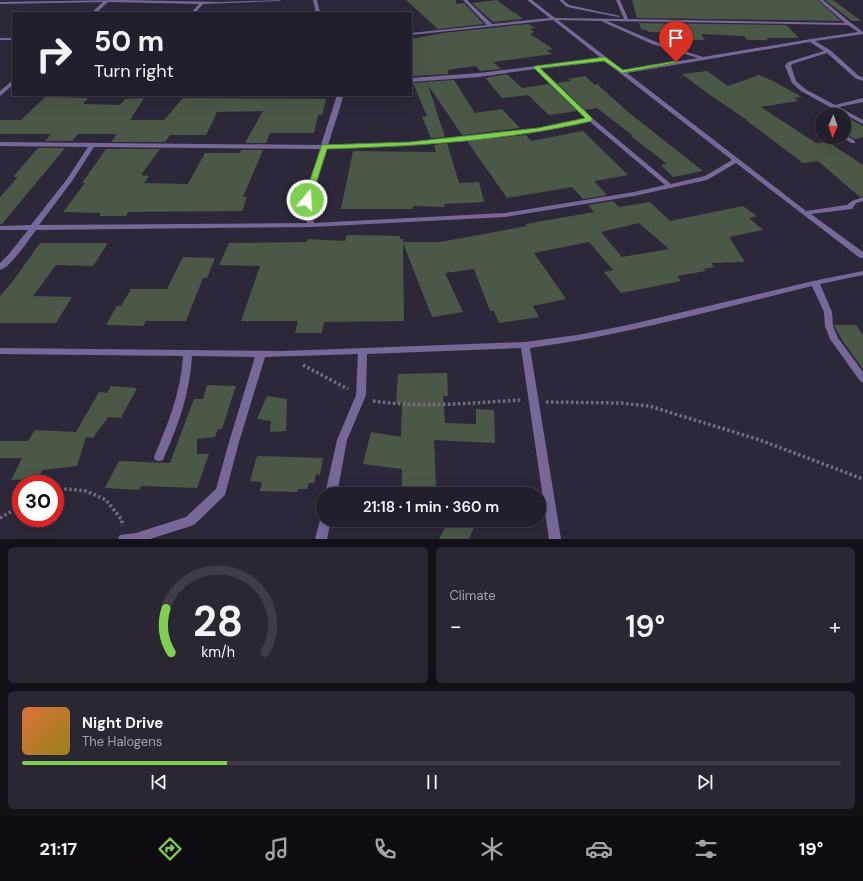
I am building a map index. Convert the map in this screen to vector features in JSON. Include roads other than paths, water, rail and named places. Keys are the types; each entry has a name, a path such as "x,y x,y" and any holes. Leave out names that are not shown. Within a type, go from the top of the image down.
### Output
{"street":[{"path":"0,3 108,0 244,3 278,0"},
{"path":"94,12 108,0"},
{"path":"315,0 318,12"},
{"path":"465,0 490,25"},
{"path":"529,0 863,256"},
{"path":"561,0 568,6 610,14 626,19"},
{"path":"618,0 626,19"},
{"path":"821,0 849,24 863,33"},
{"path":"194,12 202,3"},
{"path":"412,34 553,18 849,24"},
{"path":"599,19 654,44 703,58"},
{"path":"622,72 811,40 863,33"},
{"path":"0,39 12,38"},
{"path":"811,40 863,79"},
{"path":"828,52 790,63 788,66 791,77 798,86 833,107 863,122"},
{"path":"412,80 479,75 605,59"},
{"path":"536,67 590,119 670,186"},
{"path":"0,87 10,87"},
{"path":"0,94 10,87"},
{"path":"311,225 307,200 340,96"},
{"path":"833,107 863,100"},
{"path":"0,144 324,147 410,144 538,130 590,119"},
{"path":"0,268 12,256 70,180 92,145"},
{"path":"0,228 311,225 505,215 634,194 707,178 737,160"},
{"path":"805,213 849,207 854,202 863,199"},
{"path":"0,351 284,354 525,345 557,341 664,320 815,283 863,273"},
{"path":"815,283 828,312 829,326 834,339 863,379"},
{"path":"525,345 555,539"},
{"path":"332,487 342,440 361,395 363,351"},
{"path":"159,457 172,428 181,401 188,372 188,354"},
{"path":"123,536 136,538 190,521 221,492 234,442 261,354"},
{"path":"321,539 324,527"}]}
